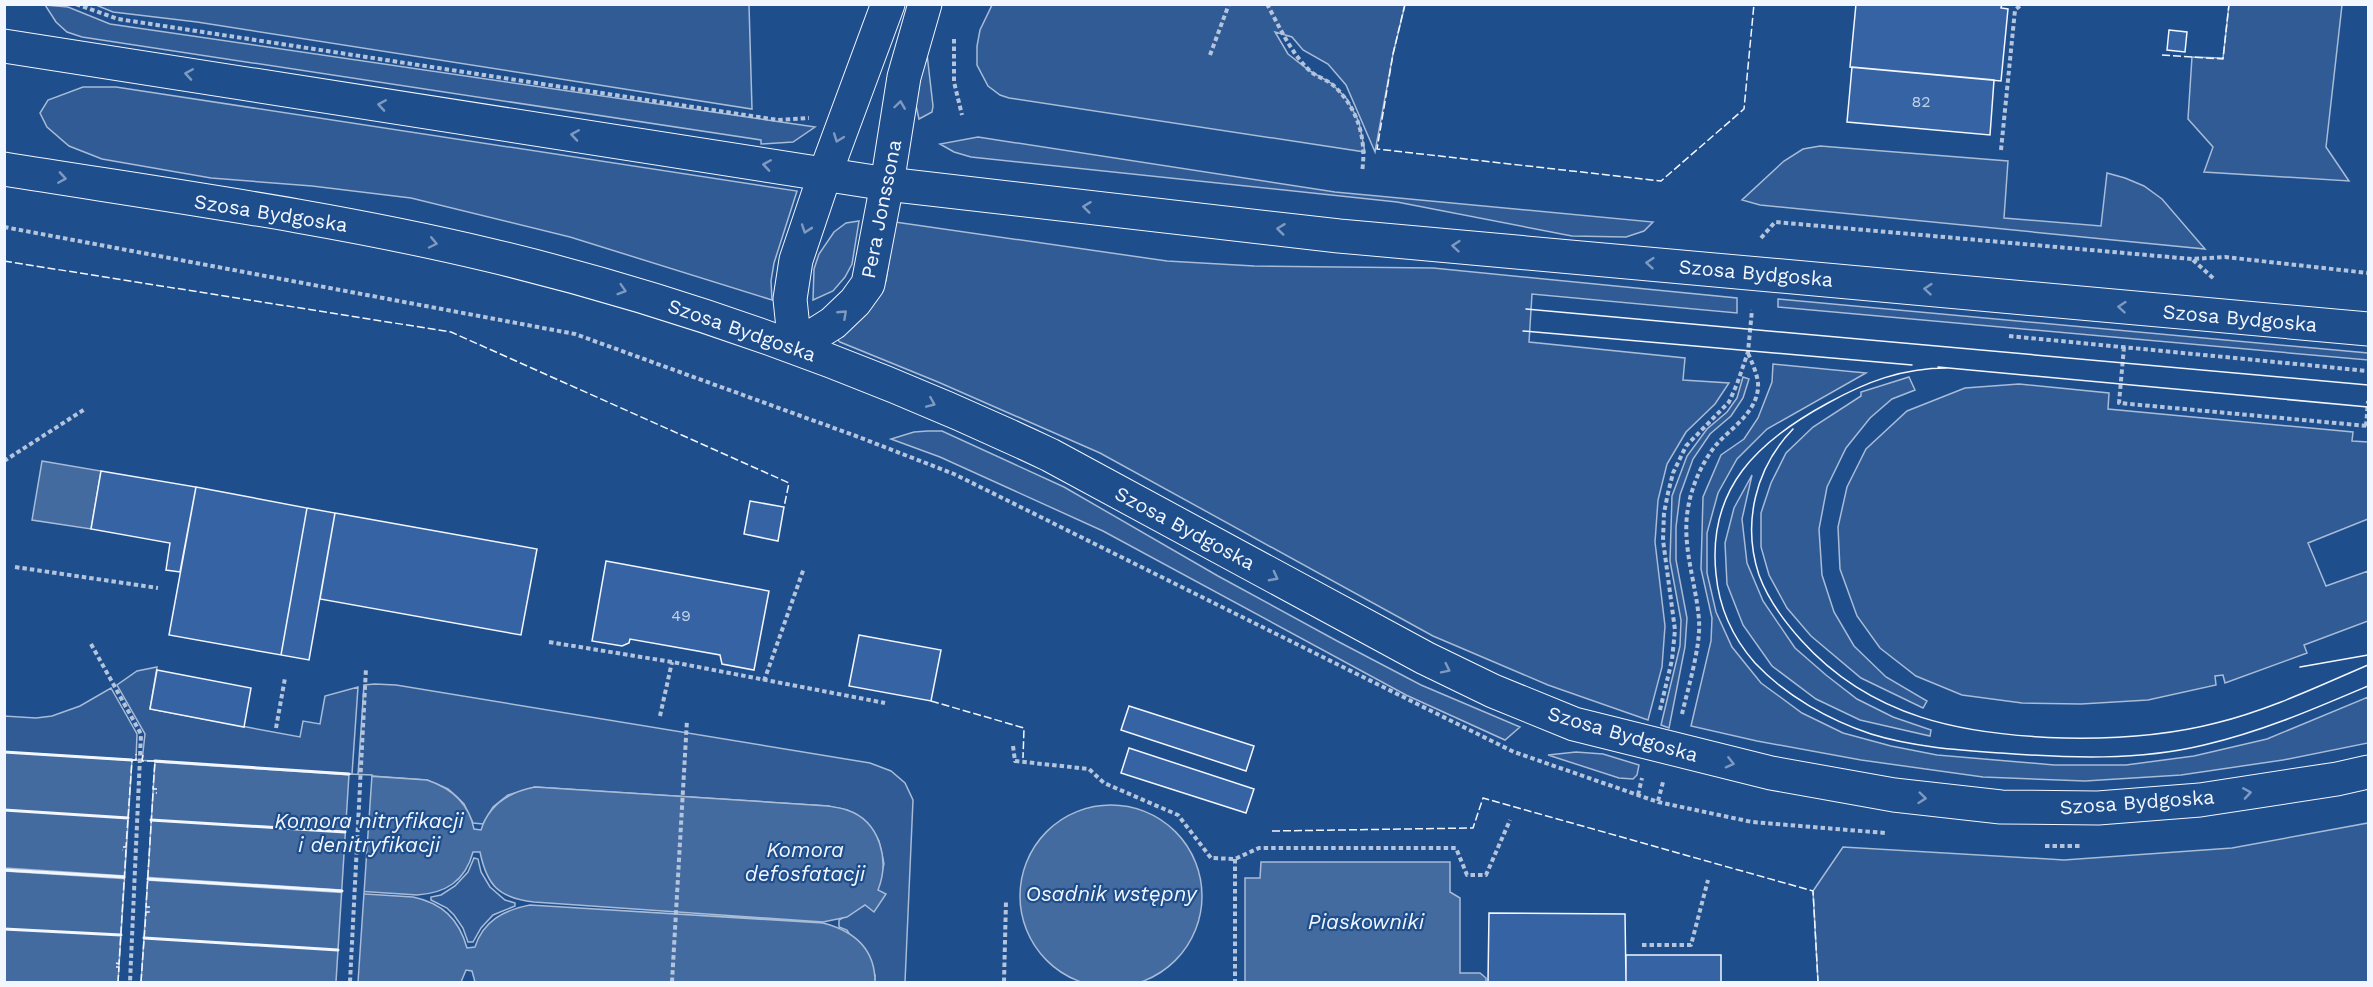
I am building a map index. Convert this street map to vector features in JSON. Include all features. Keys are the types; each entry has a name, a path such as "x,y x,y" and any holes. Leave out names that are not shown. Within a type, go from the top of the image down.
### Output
{"main road":[{"path":"795,347 790,299 796,260 888,4"},
{"name":"Pera Jonssona","path":"795,347 833,323 855,303 868,284 904,77 925,4"},
{"name":"Szosa Bydgoska","path":"4,46 887,184 1339,236 2368,329"},
{"name":"Szosa Bydgoska","path":"4,169 376,230 490,255 622,290 795,347 999,431 1050,455 1425,658 1493,692 1574,724 1662,747 1771,773 1894,795 2001,807 2098,808 2200,800 2337,779 2368,772"}],"path":[{"path":"76,4 130,21 778,120 813,118"},
{"path":"1210,56 1229,4"},
{"path":"1267,4 1287,40 1310,71 1331,83 1347,99 1359,122 1365,152 1362,172"},
{"path":"2001,150 2015,10 2022,4"},
{"path":"954,32 954,82 962,116"},
{"path":"1775,222 2192,259 2225,257 2368,273"},
{"path":"4,227 575,334 954,474 1514,752 1658,801 1676,630 1663,540 1664,513 1671,483 1686,446 1729,402 1748,352 1752,302"},
{"path":"1752,311 1763,312"},
{"path":"2008,336 2368,371"},
{"path":"2124,347 2119,403 2367,426 2368,401"},
{"path":"1638,795 1662,747 1698,638 1699,620 1686,530 1689,502 1699,471 1715,446 1749,411 1756,398 1759,385 1748,352"},
{"path":"4,461 86,409"},
{"path":"15,567 158,588"},
{"path":"764,681 804,568"},
{"path":"549,642 672,662 885,703"},
{"path":"92,644 141,734 130,982"},
{"path":"660,716 672,662"},
{"path":"350,982 366,668"},
{"path":"276,728 285,678"},
{"path":"672,982 687,720"},
{"path":"1013,746 1015,762 1089,769 1104,783 1178,815 1211,858 1234,859 1259,848 1456,848 1467,875 1486,875 1509,820"},
{"path":"1234,859 1235,982"},
{"path":"1642,945 1690,945 1708,880"},
{"path":"1004,982 1006,901"}],"shaded area":[{"path":"992,4 1405,5 1393,54 1375,152 1346,85 1328,64 1303,50 1292,37 1275,32 1288,54 1331,83 1347,99 1359,122 1365,152 1000,95 988,86 977,65 980,30"},
{"path":"45,5 68,7 110,24 815,127 793,142 761,144 761,140 82,37 67,32 56,22"},
{"path":"96,5 749,5 752,109 197,22 113,12"},
{"path":"2229,5 2342,5 2326,147 2349,181 2204,172 2213,147 2188,119 2192,57 2223,58"},
{"path":"927,54 933,106 932,112 919,119 913,92"},
{"path":"83,87 116,87 797,191 774,263 771,281 772,300 570,237 411,198 312,186 211,178 102,159 69,146 47,127 40,113 48,100"},
{"path":"978,137 1335,192 1653,222 1644,231 1626,237 1572,236 1397,202 971,157 954,152 940,144"},
{"path":"1820,146 2008,161 2004,218 2101,226 2107,173 2144,186 2162,199 2205,249 1760,205 1742,200 1784,161 1803,149"},
{"path":"859,221 852,264 845,277 833,291 813,300 814,269 819,254 834,232 846,223"},
{"path":"895,222 1167,261 1254,266 1433,268 1737,298 1737,313 1532,294 1529,342 1685,358 1683,380 1729,383 1715,404 1686,432 1667,464 1658,500 1655,542 1665,626 1662,667 1648,720 1548,685 1433,636 1100,453 840,342 832,335 879,294 886,281"},
{"path":"1778,299 2368,353 2368,360 1778,307"},
{"path":"1773,364 1866,373 1767,429 1737,459 1718,493 1707,533 1707,573 1716,612 1732,647 1761,683 1802,713 1843,733 1937,755 2054,765 2126,765 2194,756 2267,739 2368,697 2368,743 2283,760 2181,775 2085,781 1983,777 1861,760 1691,726 1711,641 1712,618 1701,569 1703,497 1721,455 1744,439 1758,418 1772,382"},
{"path":"1743,377 1749,379 1743,398 1731,416 1710,434 1693,459 1680,495 1676,527 1676,560 1687,618 1685,647 1669,728 1661,725 1680,646 1681,620 1670,561 1672,496 1687,456 1707,429 1727,412 1737,398"},
{"path":"1909,377 1915,390 1892,399 1870,418 1846,448 1827,487 1819,529 1822,575 1834,612 1854,646 1886,677 1927,701 1923,708 1861,678 1811,636 1787,608 1769,575 1761,547 1761,513 1771,483 1786,453 1813,427 1861,396 1861,392"},
{"path":"2019,384 2109,393 2108,409 2353,432 2352,441 2368,442 2368,519 2308,543 2326,586 2368,571 2368,621 2304,645 2307,653 2225,683 2223,675 2215,676 2216,685 2148,700 2081,704 2022,703 1962,695 1916,676 1880,648 1857,616 1840,569 1838,527 1847,487 1866,449 1907,411 1965,388"},
{"path":"942,431 1064,487 1218,576 1339,642 1421,685 1520,727 1505,740 1406,695 1103,531 940,457 891,439 914,432"},
{"path":"1752,475 1742,519 1747,563 1763,601 1795,648 1857,699 1893,717 1931,730 1930,736 1860,720 1816,699 1772,666 1743,625 1727,584 1725,543 1734,508"},
{"path":"157,667 150,709 300,737 303,721 320,724 325,696 358,687 352,774 142,761 145,734 117,685 137,671"},
{"path":"364,685 396,685 870,763 891,771 905,783 913,800 905,982 875,982 875,975 847,930 839,927 839,920 865,905 877,890 884,864 879,841 873,831 866,822 847,810 828,806 535,787 508,795 493,807 483,824 473,823 464,804 456,796 448,789 427,780 358,775"},
{"path":"111,688 137,734 136,760 5,752 4,716 36,718 52,716 80,706"},
{"path":"1576,752 1603,754 1639,765 1637,775 1633,779 1619,778 1548,755"},
{"path":"2368,823 2368,982 1818,982 1813,891 1843,847 2064,860 2232,848"},
{"path":"474,858 478,859 481,872 490,887 505,900 515,903 515,906 493,915 481,928 473,942 468,942 463,928 454,915 447,908 431,900 431,897 441,895 455,886 468,872"}],"water":[{"path":"42,461 101,471 91,529 32,520"},
{"name":"Komora defosfatacji","path":"4,752 427,780 436,783 458,798 468,812 474,829 481,830 489,813 501,801 517,792 535,787 828,806 858,815 874,832 882,854 883,866 878,890 886,894 874,912 865,905 847,917 823,922 534,902 512,897 496,888 486,874 480,852 473,852 465,871 452,884 436,892 417,895 5,868"},
{"name":"Osadnik wstępny","path":"1111,805 1129,806 1146,812 1162,820 1176,831 1187,845 1195,861 1201,878 1201,914 1195,931 1187,947 1176,961 1162,972 1146,980 1129,986 1111,987 1093,986 1076,980 1060,972 1046,961 1035,947 1027,931 1021,914 1020,896 1021,878 1027,861 1035,845 1046,831 1060,820 1076,812 1093,806"},
{"name":"Piaskowniki","path":"1261,862 1450,862 1450,892 1460,898 1460,973 1480,973 1486,978 1486,982 1245,982 1245,878 1260,878"},
{"name":"Komora nitryfikacji i denitryfikacji","path":"4,871 413,897 433,903 448,914 459,929 467,948 475,947 483,930 496,918 530,905 823,923 844,931 861,943 871,960 875,982 475,982 472,971 466,970 461,982 5,982"}],"pier":[{"path":"132,760 155,761 144,938 141,982 118,982"},
{"path":"349,774 372,775 358,982 336,982"}],"building":[{"path":"1856,4 2002,4 2001,8 2008,9 2001,81 1850,67"},
{"path":"2169,30 2187,32 2185,52 2167,50"},
{"path":"1852,67 1994,80 1990,135 1847,122"},
{"path":"101,471 196,487 180,572 166,570 170,543 91,529"},
{"path":"196,487 307,508 281,655 169,635"},
{"path":"750,501 784,507 778,541 744,534"},
{"path":"307,508 335,513 309,660 281,655"},
{"path":"335,513 537,549 521,635 320,599"},
{"path":"606,561 769,591 754,670 722,664 720,655 630,639 629,643 622,646 592,641"},
{"path":"859,635 941,650 931,701 849,686"},
{"path":"157,670 251,688 244,727 150,709"},
{"path":"1129,706 1254,746 1246,771 1121,730"},
{"path":"1129,748 1254,789 1246,813 1121,773"},
{"path":"1489,913 1625,914 1626,982 1488,982"},
{"path":"1626,955 1721,955 1721,982 1626,982"}],"tram line":[{"path":"1526,309 2368,385"},
{"path":"1523,331 1912,365"},
{"path":"1938,367 2368,407"},
{"path":"1947,368 1915,371 1885,378 1828,403 1803,418 1759,451 1742,470 1729,492 1720,516 1715,544 1720,598 1728,622 1740,643 1755,663 1780,686 1809,706 1840,722 1887,738 1952,749 2077,757 2154,754 2225,740 2267,727 2368,686"},
{"path":"1793,429 1769,461 1755,498 1752,536 1759,575 1777,610 1801,640 1828,666 1857,688 1888,704 1921,717 1990,732 2064,738 2140,736 2178,731 2236,718 2368,665"},
{"path":"2300,667 2368,655"}],"fence":[{"path":"1405,4 1393,54 1377,149 1661,181 1744,109 1754,4"},
{"path":"2162,55 2223,59 2229,4"},
{"path":"4,261 451,332 789,483 784,507"},
{"path":"931,701 1024,728 1023,758"},
{"path":"123,847 126,847 132,760 136,760 136,754"},
{"path":"143,755 142,761 155,761 153,789 157,789"},
{"path":"150,907 146,907 153,793 157,793"},
{"path":"1272,831 1473,828 1483,798 1813,891 1818,982"},
{"path":"116,963 119,964 126,850 122,850"},
{"path":"141,982 146,912 150,912"},
{"path":"116,967 119,967 118,982"}],"wall":[{"path":"4,752 132,760"},
{"path":"155,761 349,774"},
{"path":"4,810 128,818"},
{"path":"151,820 345,832"},
{"path":"4,870 124,877"},
{"path":"148,879 342,891"},
{"path":"4,929 121,935"},
{"path":"144,938 338,950"}]}
